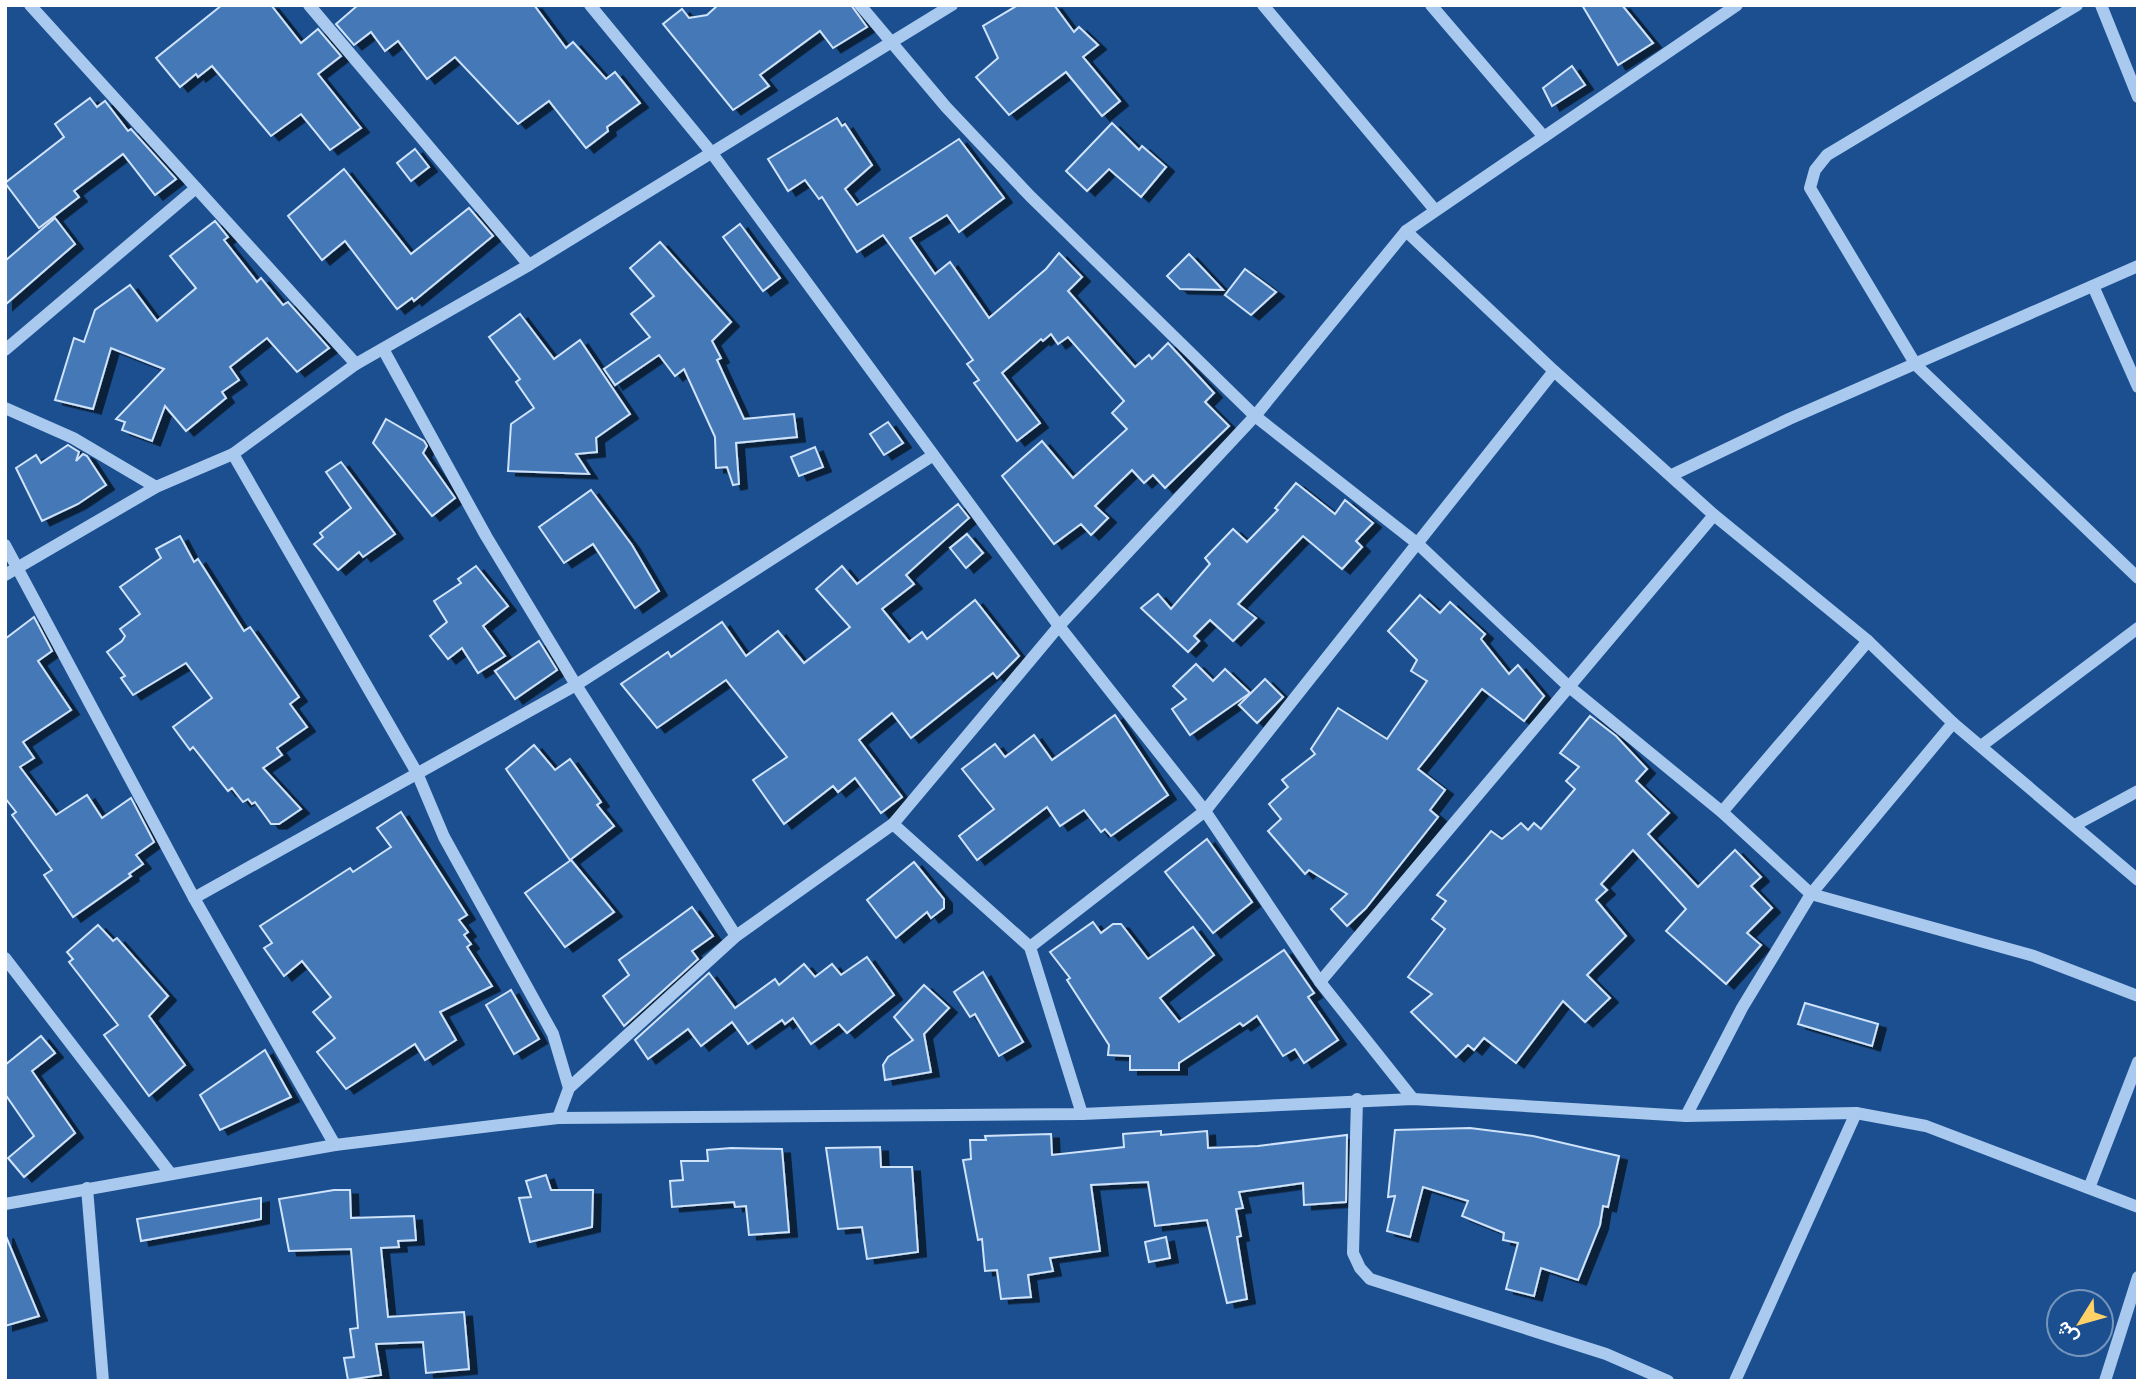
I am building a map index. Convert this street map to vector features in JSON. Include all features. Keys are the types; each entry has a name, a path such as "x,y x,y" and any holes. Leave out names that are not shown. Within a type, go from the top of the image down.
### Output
{"street":[{"path":"30,5 356,364"},
{"path":"309,5 529,265"},
{"path":"590,5 711,152 1059,626 1205,811 1320,982 1413,1099"},
{"path":"860,5 1030,196 1255,416 1418,544 1567,685 1721,812 1811,894 2034,956 2138,996"},
{"path":"5,575 156,488 233,454 356,364 529,265 952,5"},
{"path":"1264,5 1435,210"},
{"path":"1431,5 1544,137"},
{"path":"558,1118 569,1088 736,936 893,824 1059,626 1255,416 1406,231 1737,5"},
{"path":"2077,5 1826,155 1815,170 1810,188 1916,365 2138,579"},
{"path":"2101,5 2138,97"},
{"path":"5,350 196,188"},
{"path":"1406,231 1554,372 1714,515 1868,641 1953,723 2138,880"},
{"path":"1672,475 1789,419 2138,266"},
{"path":"2093,286 2138,387"},
{"path":"383,349 486,536 576,685 736,936"},
{"path":"1030,947 1205,811 1554,372"},
{"path":"5,408 73,438 156,488"},
{"path":"233,454 416,773 444,837 553,1034 569,1088"},
{"path":"194,898 576,685 932,456"},
{"path":"1320,982 1567,685 1714,515"},
{"path":"5,545 194,898 335,1145"},
{"path":"1981,746 2138,628"},
{"path":"1721,812 1868,641"},
{"path":"1686,1116 1742,1008 1811,894 1953,723"},
{"path":"2075,825 2138,790"},
{"path":"893,824 1030,947 1082,1114"},
{"path":"5,958 170,1173"},
{"path":"2089,1188 2103,1145 2138,1062"},
{"path":"1357,1099 1353,1253 1360,1268 1370,1279 1606,1354 1668,1381"},
{"path":"5,1204 335,1145 558,1118 1082,1114 1357,1099 1413,1099 1686,1116 1856,1113 1926,1126 2138,1207"},
{"path":"1735,1381 1856,1113"},
{"path":"87,1188 103,1381"},
{"path":"2105,1381 2138,1277"}],"building":[{"path":"222,5 271,5 301,43 318,29 341,56 318,74 361,128 330,150 301,114 271,136 212,66 180,87 156,58"},
{"path":"358,5 534,5 566,48 573,42 606,79 615,72 640,103 607,127 608,131 586,148 549,101 518,124 455,57 427,79 398,41 385,51 371,32 354,45 336,24"},
{"path":"718,5 851,5 867,27 833,48 820,31 760,75 769,86 733,110 663,24 682,9 689,18 707,15"},
{"path":"1018,5 1054,5 1074,32 1079,27 1098,45 1083,57 1120,101 1102,116 1066,72 1009,115 976,77 998,58 983,26"},
{"path":"1582,5 1622,5 1653,43 1618,65"},
{"path":"1572,66 1585,85 1552,106 1543,88"},
{"path":"90,98 97,107 105,101 128,131 131,129 176,179 155,195 123,154 74,191 79,197 39,228 5,183 64,137 55,124"},
{"path":"837,118 842,126 845,124 872,165 845,189 857,205 959,139 1004,198 959,232 947,215 910,238 935,274 950,262 989,318 1046,269 1059,253 1082,277 1068,291 1135,367 1149,355 1152,359 1168,343 1214,393 1205,402 1229,426 1165,488 1153,475 1144,483 1132,470 1095,506 1108,518 1091,535 1081,524 1054,544 1002,476 1042,441 1073,478 1127,429 1112,413 1124,401 1068,337 1058,344 1051,334 1043,341 1041,339 1002,373 1040,423 1017,441 974,383 979,380 967,364 973,360 883,235 857,252 822,197 819,199 805,180 788,191 768,159"},
{"path":"1112,123 1139,150 1142,146 1166,167 1141,197 1109,169 1087,191 1066,171"},
{"path":"415,149 429,167 411,181 397,163"},
{"path":"344,169 411,254 469,208 493,236 414,301 412,298 397,309 345,241 322,260 288,216"},
{"path":"55,218 75,244 5,305 5,261"},
{"path":"215,221 228,237 224,240 257,282 261,278 283,305 288,302 329,348 297,372 267,338 230,367 239,380 222,392 226,398 186,431 165,406 152,441 122,430 125,422 116,419 164,369 111,348 93,409 55,400 74,338 84,342 95,310 130,285 157,321 196,288 170,256"},
{"path":"740,224 780,278 763,291 723,237"},
{"path":"660,242 731,322 712,341 721,358 717,360 744,419 794,414 797,437 736,443 739,484 733,485 727,467 716,468 715,437 684,369 675,376 659,355 615,385 604,369 650,337 631,314 654,296 630,268"},
{"path":"1189,254 1223,290 1180,289 1167,276"},
{"path":"1245,269 1276,292 1251,315 1225,295"},
{"path":"520,314 554,359 580,340 630,414 596,438 597,452 576,454 589,474 508,471 511,424 534,408 516,382 520,379 489,337"},
{"path":"386,419 424,441 427,446 423,453 455,498 432,516 373,443"},
{"path":"888,422 903,443 884,455 870,434"},
{"path":"68,445 79,452 76,461 83,454 87,456 106,485 78,504 42,521 16,468 36,455 41,463"},
{"path":"815,447 823,467 799,476 791,457"},
{"path":"341,462 395,534 363,557 359,552 338,570 314,544 323,537 320,533 351,508 326,472"},
{"path":"1296,483 1335,514 1345,500 1373,523 1356,541 1362,547 1342,569 1303,536 1238,604 1256,618 1233,641 1210,620 1194,636 1199,641 1188,652 1141,608 1158,594 1171,609 1210,564 1205,558 1233,529 1247,542 1278,510 1275,508"},
{"path":"591,490 632,545 659,591 635,608 593,544 564,563 539,527"},
{"path":"958,504 969,518 906,575 914,584 882,609 909,642 922,632 927,639 975,600 1019,656 997,678 993,673 911,738 892,713 859,740 902,797 881,813 855,778 838,792 833,786 784,824 753,780 787,757 726,680 657,728 621,684 668,652 671,657 722,622 746,656 778,631 804,663 850,627 816,589 842,566 857,584"},
{"path":"967,534 983,553 966,568 950,548"},
{"path":"180,536 194,562 198,559 244,631 250,627 299,697 290,704 307,727 277,748 282,755 263,768 301,809 279,824 271,824 255,802 252,804 248,799 243,802 232,788 228,791 193,747 190,750 173,727 212,698 186,663 133,695 121,678 125,676 107,652 125,636 120,629 140,614 120,587 161,558 156,549"},
{"path":"476,566 508,606 483,626 505,656 478,673 462,648 448,659 430,636 447,622 434,601 461,583 458,579"},
{"path":"1420,595 1440,613 1450,602 1485,634 1481,639 1509,674 1518,665 1544,696 1524,721 1482,689 1418,769 1445,790 1430,810 1438,817 1366,908 1347,926 1331,909 1347,894 1309,870 1305,874 1268,831 1281,819 1269,804 1288,787 1282,780 1315,754 1311,749 1338,708 1387,739 1427,681 1411,671 1417,660 1388,631"},
{"path":"34,617 52,651 38,661 71,710 23,742 34,758 20,767 56,815 87,795 102,818 131,798 154,842 136,855 143,864 129,874 131,876 73,917 44,875 52,870 12,815 16,812 5,798 5,639"},
{"path":"539,641 557,670 515,699 495,671"},
{"path":"1196,664 1213,681 1225,669 1250,693 1190,735 1172,709 1186,699 1173,686"},
{"path":"1265,679 1283,697 1257,723 1239,705"},
{"path":"1115,715 1168,795 1111,836 1105,829 1101,832 1084,810 1060,826 1047,807 977,860 959,836 994,809 962,769 995,744 1005,757 1034,735 1052,760"},
{"path":"1590,716 1616,736 1647,769 1636,781 1669,813 1648,834 1698,887 1735,850 1761,877 1751,886 1772,908 1747,933 1761,945 1726,984 1666,931 1686,909 1633,850 1601,884 1607,890 1596,900 1626,936 1587,975 1610,998 1585,1022 1563,1001 1516,1063 1484,1038 1474,1050 1468,1045 1456,1057 1411,1012 1432,994 1408,977 1445,929 1432,919 1446,901 1437,895 1491,831 1502,839 1521,823 1528,830 1534,823 1541,829 1575,789 1566,781 1579,767 1560,753"},
{"path":"534,745 555,770 570,759 601,802 597,805 614,826 570,860 506,769"},
{"path":"401,812 467,915 459,920 468,932 464,935 471,944 467,947 492,986 440,1012 456,1040 425,1060 415,1044 346,1089 317,1052 335,1038 313,1012 331,997 302,961 284,976 264,948 272,943 260,926 350,868 353,872 391,847 377,828"},
{"path":"1207,839 1252,902 1213,933 1165,872"},
{"path":"571,860 614,912 565,947 525,893"},
{"path":"914,862 944,899 944,908 931,918 927,912 896,938 867,900"},
{"path":"692,907 713,936 692,951 698,959 624,1026 603,996 629,975 619,960"},
{"path":"1093,922 1101,933 1113,924 1121,924 1148,959 1193,927 1214,955 1160,998 1179,1022 1284,950 1314,993 1308,997 1338,1040 1304,1063 1295,1049 1283,1056 1257,1016 1243,1026 1240,1023 1179,1063 1179,1070 1130,1070 1130,1056 1108,1055 1109,1045 1067,980 1070,978 1050,952"},
{"path":"98,925 113,941 117,938 168,996 149,1016 185,1065 149,1096 104,1035 118,1025 69,962 73,959 67,952"},
{"path":"867,957 894,995 847,1033 839,1024 811,1044 793,1018 785,1024 782,1020 748,1044 732,1022 701,1046 688,1029 648,1059 635,1040 709,973 735,1008 775,979 779,985 804,964 815,977 832,964 841,975"},
{"path":"983,972 1023,1042 999,1056 975,1014 970,1017 954,992"},
{"path":"924,985 949,1008 924,1034 931,1072 885,1080 883,1065 888,1057 913,1040 894,1017"},
{"path":"511,990 539,1039 514,1054 486,1005"},
{"path":"1805,1003 1878,1024 1872,1046 1798,1024"},
{"path":"41,1036 55,1053 32,1071 75,1133 24,1177 8,1158 34,1136 5,1094 5,1065"},
{"path":"265,1050 291,1097 220,1130 200,1095"},
{"path":"1470,1128 1533,1136 1619,1156 1608,1207 1603,1206 1600,1225 1578,1280 1541,1268 1534,1296 1506,1289 1518,1243 1503,1240 1504,1233 1462,1216 1468,1201 1423,1187 1410,1237 1387,1231 1395,1196 1388,1197 1395,1130"},
{"path":"1161,1131 1161,1135 1207,1131 1208,1148 1258,1146 1347,1135 1346,1202 1304,1205 1303,1183 1239,1192 1243,1208 1236,1209 1241,1236 1237,1237 1247,1299 1227,1303 1207,1220 1155,1226 1148,1182 1091,1185 1100,1251 1050,1258 1053,1271 1028,1275 1031,1297 1001,1299 997,1270 985,1271 982,1239 978,1240 963,1160 971,1159 970,1140 986,1140 985,1136 1051,1134 1052,1155 1124,1147 1123,1134"},
{"path":"880,1147 881,1167 912,1167 918,1252 867,1259 862,1227 838,1229 826,1148"},
{"path":"782,1149 789,1232 749,1235 746,1206 735,1207 734,1202 672,1207 670,1181 683,1180 681,1161 708,1161 707,1150"},
{"path":"546,1175 551,1190 593,1190 592,1227 530,1242 519,1198 531,1197 526,1181"},
{"path":"350,1190 351,1218 414,1216 416,1240 398,1241 399,1247 381,1248 388,1317 464,1312 469,1369 426,1373 423,1342 376,1344 381,1375 348,1380 344,1358 354,1357 350,1329 358,1328 351,1249 289,1251 279,1199"},
{"path":"261,1198 261,1219 141,1241 137,1219"},
{"path":"5,1234 39,1316 5,1326"},
{"path":"1166,1237 1170,1258 1149,1262 1145,1242"}]}
